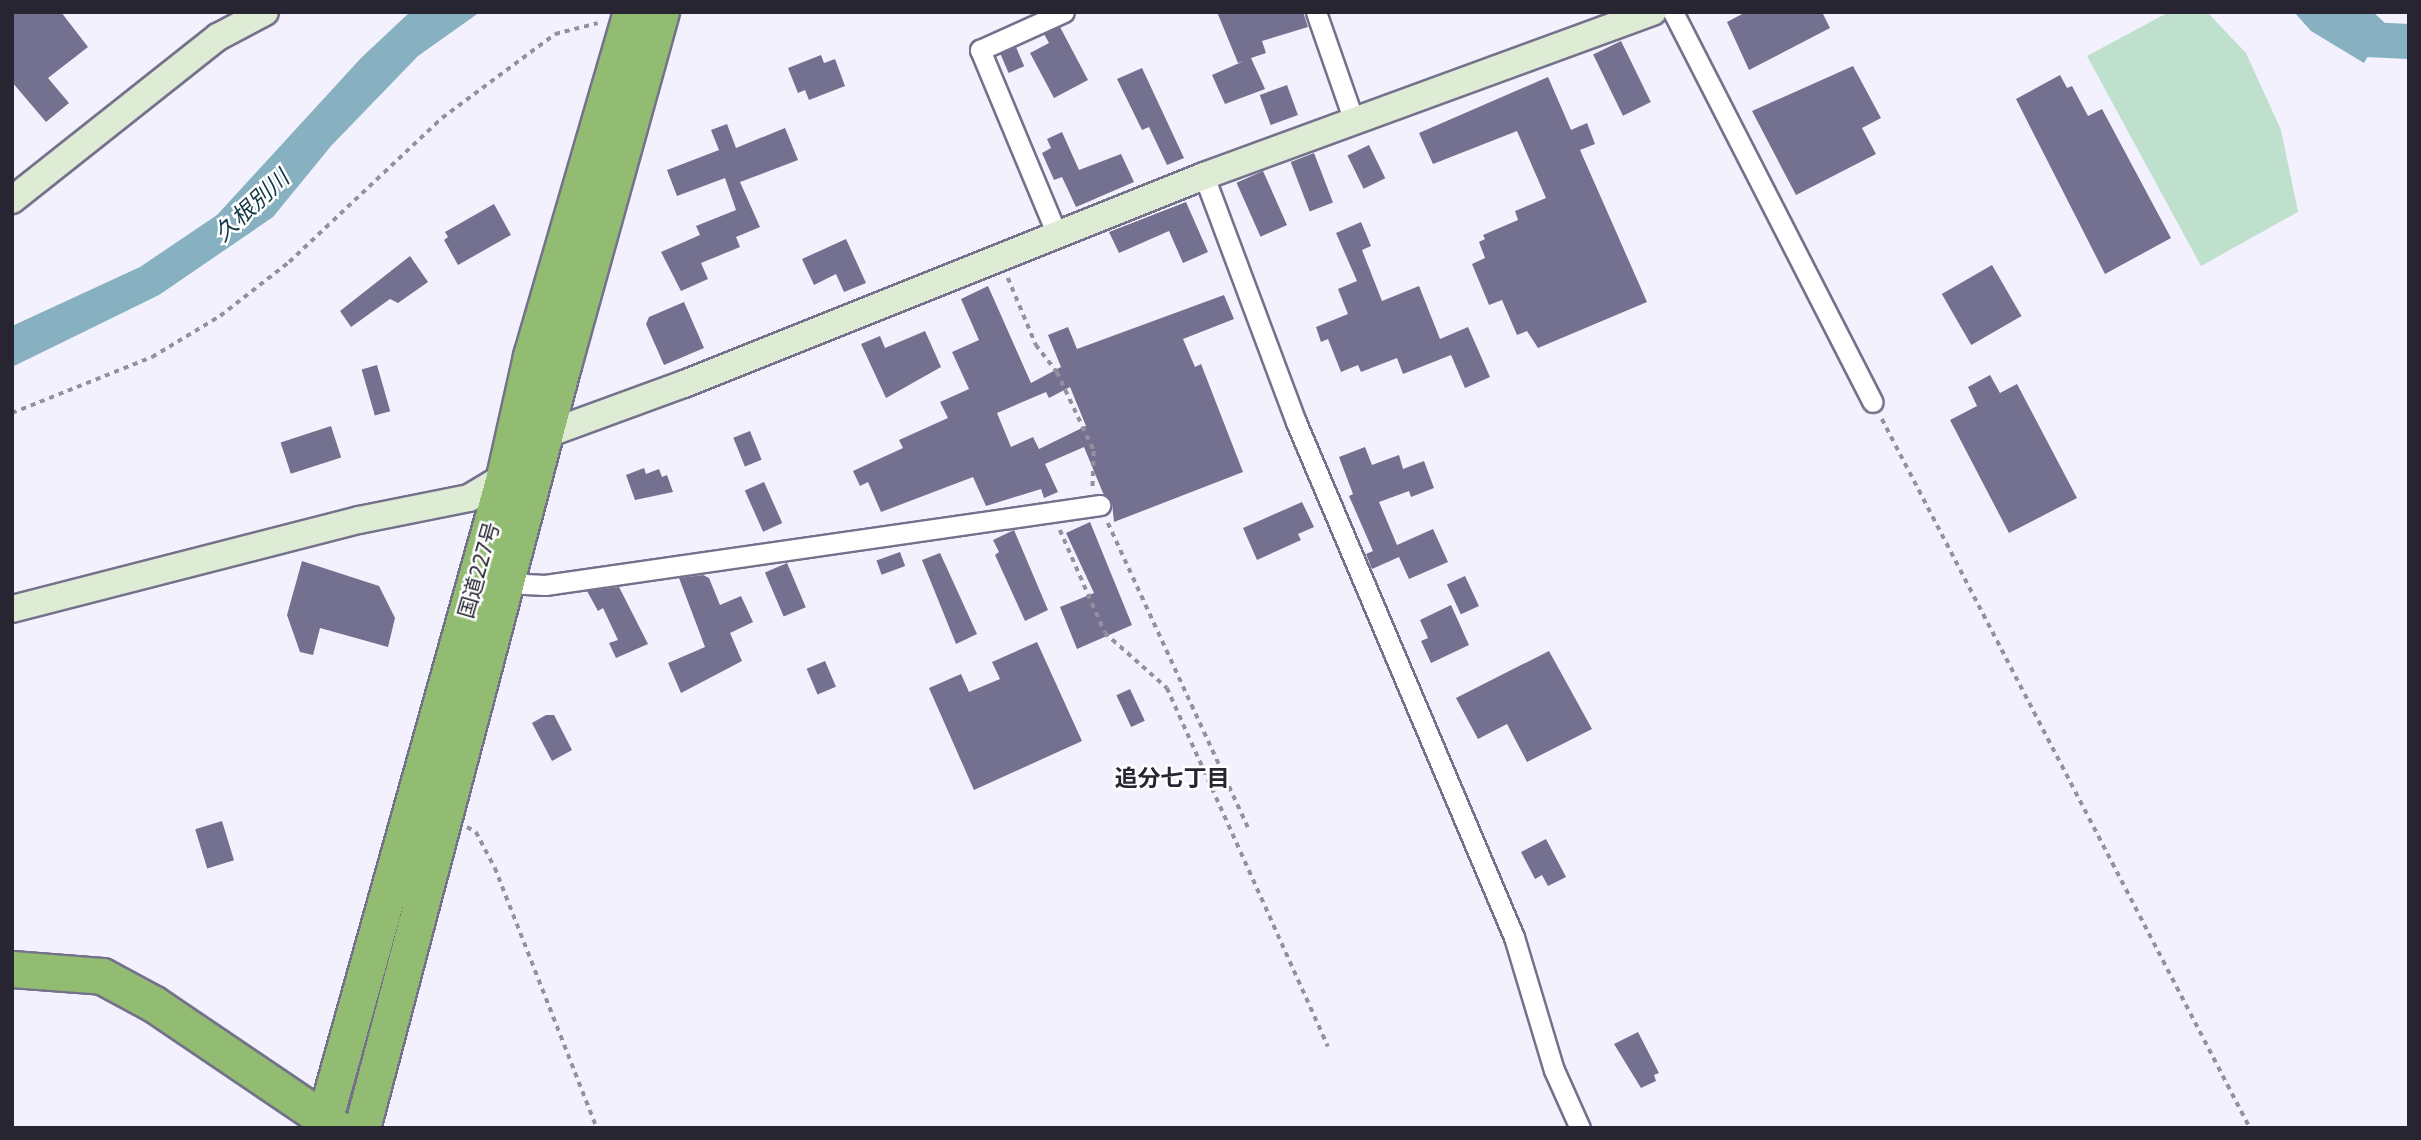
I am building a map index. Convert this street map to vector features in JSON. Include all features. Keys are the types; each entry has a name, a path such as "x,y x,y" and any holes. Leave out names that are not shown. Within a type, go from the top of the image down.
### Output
{"highway":[{"name":"国道227号","path":"362,1128 505,583 661,12"},
{"name":"国道227号","path":"328,1125 505,477 531,356 630,17"},
{"path":"12,969 102,976 154,1004 328,1125"}],"street":[{"path":"12,200 218,37 265,12"},
{"path":"1058,237 980,50 1064,12"},
{"path":"1316,12 1354,121"},
{"path":"12,609 359,520 469,498 505,477 547,434 1001,260 1205,176 1653,12"},
{"path":"1673,12 1873,402"},
{"path":"1205,176 1296,422 1514,937 1554,1070 1580,1128"},
{"path":"505,583 545,584 1100,505"}],"path":[{"path":"12,413 152,357 220,316 289,262 443,118 555,34 630,17"},
{"path":"1001,260 1036,345 1057,372 1094,451 1093,490 1249,830"},
{"path":"1873,402 2250,1128"},
{"path":"1052,512 1105,633 1167,688 1328,1046"},
{"path":"444,815 476,832 495,868 597,1128"}],"green space":[{"path":"2169,12 2207,12 2246,53 2281,130 2298,212 2201,266 2087,56"}],"water":[{"name":"久根別川","path":"410,12 480,12 418,56 331,146 273,217 159,295 12,367 12,326 140,267 217,215 361,58"},
{"path":"2294,12 2373,12 2386,24 2364,63 2311,31"}],"building":[{"path":"12,12 61,12 88,47 48,78 69,103 46,122 12,82"},
{"path":"1217,12 1303,12 1308,27 1262,41 1266,53 1251,58 1265,89 1225,104 1212,75 1244,61 1238,63"},
{"path":"1746,12 1822,12 1830,28 1749,70 1727,22"},
{"path":"1060,27 1088,80 1054,98 1030,53 1049,43 1044,34"},
{"path":"1621,41 1651,102 1623,116 1593,55"},
{"path":"1016,47 1024,66 1009,73 1000,54"},
{"path":"821,55 824,63 835,59 845,86 809,100 805,90 798,93 788,68"},
{"path":"1853,66 1881,118 1862,128 1876,154 1796,195 1752,111"},
{"path":"1142,68 1184,158 1167,165 1149,127 1142,130 1117,79"},
{"path":"2060,75 2067,88 2072,86 2088,116 2102,109 2171,238 2105,274 2016,99"},
{"path":"1548,77 1571,130 1587,123 1595,144 1580,150 1647,302 1538,348 1527,331 1517,335 1502,300 1489,305 1472,264 1485,258 1479,242 1485,239 1483,235 1518,220 1515,211 1546,198 1517,131 1433,164 1419,133"},
{"path":"1287,85 1298,115 1271,125 1260,95"},
{"path":"727,124 736,148 785,128 798,160 740,182 760,227 736,237 740,247 701,263 708,279 681,291 661,252 700,235 696,226 736,210 725,178 677,196 667,170 719,150 711,130"},
{"path":"1062,132 1079,170 1121,154 1134,182 1076,207 1062,177 1054,180 1042,153 1051,148 1047,139"},
{"path":"1369,145 1385,178 1364,189 1347,156"},
{"path":"1314,153 1333,202 1310,211 1291,162"},
{"path":"1263,171 1287,225 1261,237 1237,183"},
{"path":"1186,202 1208,252 1183,263 1169,231 1119,253 1109,232"},
{"path":"494,204 511,235 458,265 444,240 448,237 445,232"},
{"path":"1361,222 1371,246 1362,250 1382,301 1419,286 1440,339 1468,327 1490,377 1465,388 1451,355 1403,374 1397,358 1361,372 1358,365 1341,372 1328,339 1321,342 1316,327 1348,314 1338,289 1357,281 1336,233"},
{"path":"846,239 866,283 844,292 836,274 814,285 802,259"},
{"path":"410,256 428,282 398,303 390,299 351,327 340,311"},
{"path":"1992,265 2022,316 1971,345 1942,294"},
{"path":"988,286 1031,383 1061,367 1048,335 1068,327 1077,349 1224,295 1234,319 1183,339 1195,367 1201,364 1243,472 1114,522 1112,503 1103,493 1084,447 1045,464 1058,492 1044,498 1041,489 986,506 973,477 881,512 868,482 860,486 853,471 903,448 899,440 948,418 940,402 969,389 952,352 979,340 961,299","holes":["1070,387 1086,426 1039,449 1033,437 1011,447 997,413 1046,392 1049,398"]},
{"path":"684,302 704,348 664,365 646,324 649,317"},
{"path":"925,331 941,367 886,398 861,344 880,336 885,348"},
{"path":"377,365 390,411 375,416 362,369"},
{"path":"1990,375 2000,393 2017,384 2077,498 2009,533 1950,420 1977,406 1968,387"},
{"path":"331,426 341,457 291,474 281,442"},
{"path":"750,431 762,460 745,466 733,438"},
{"path":"1365,447 1372,465 1399,455 1403,469 1424,461 1434,488 1411,497 1409,491 1379,502 1397,545 1433,529 1448,562 1409,579 1399,557 1372,569 1366,554 1373,551 1349,496 1353,494 1339,457"},
{"path":"644,468 646,474 659,469 662,477 667,475 673,492 635,500 626,475"},
{"path":"764,482 782,523 763,532 745,491"},
{"path":"1302,502 1314,527 1298,534 1301,540 1257,560 1243,528"},
{"path":"1090,522 1132,625 1077,649 1060,607 1094,593 1066,533"},
{"path":"1014,530 1048,610 1025,621 995,555 999,552 993,540"},
{"path":"900,552 905,566 882,575 877,561"},
{"path":"940,553 977,634 956,644 922,560"},
{"path":"302,561 379,586 395,618 388,647 320,628 313,655 300,652 287,615"},
{"path":"787,563 806,607 784,617 765,572"},
{"path":"703,575 709,578 720,605 741,596 753,622 730,633 742,661 681,693 668,663 705,647 679,578"},
{"path":"1465,576 1479,606 1461,614 1447,584"},
{"path":"619,587 648,644 616,658 609,643 618,640 603,608 598,611 587,591"},
{"path":"1451,605 1469,645 1431,663 1421,641 1428,638 1420,620"},
{"path":"1037,642 1082,741 974,790 929,688 961,674 969,692 1000,679 992,662"},
{"path":"1549,651 1592,729 1527,762 1507,724 1478,739 1456,698"},
{"path":"825,661 836,687 818,695 807,669"},
{"path":"1130,689 1145,721 1131,727 1116,695"},
{"path":"546,715 554,715 572,750 552,761 532,723"},
{"path":"222,821 234,860 207,868 195,829"},
{"path":"1546,839 1566,877 1548,886 1542,875 1535,879 1521,852"},
{"path":"1638,1032 1659,1073 1654,1075 1656,1081 1641,1088 1614,1044"}],"waterway":[{"path":"2330,12 2366,39 2409,41"}],"district":[{"name":"追分七丁目","path":"1172,777"}]}
